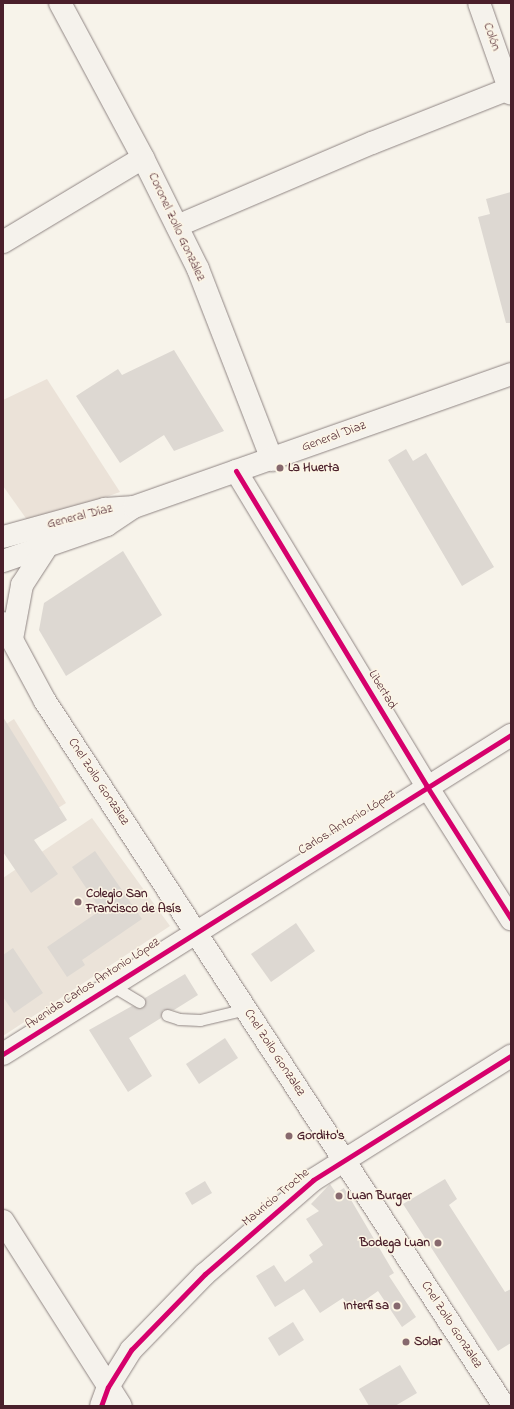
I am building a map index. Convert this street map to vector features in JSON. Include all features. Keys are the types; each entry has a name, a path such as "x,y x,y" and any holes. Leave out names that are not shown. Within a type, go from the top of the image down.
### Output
{"street":[{"name":"Coronel Zoilo González","path":"60,3 143,158 198,269 272,460"},
{"name":"Colón","path":"479,3 510,91"},
{"path":"177,226 372,143 510,91"},
{"path":"3,242 143,158"},
{"name":"General Diaz","path":"134,507 272,460 511,374"},
{"name":"Libertad","path":"236,471 426,785 511,919"},
{"name":"General Díaz","path":"3,537 105,509 134,507"},
{"name":"General Díaz","path":"3,561 46,548 107,525 134,507"},
{"path":"6,638 20,591 46,548"},
{"name":"Cnel Zoilo Gonzalez","path":"6,638 29,687 45,701 504,1406"},
{"name":"Carlos Antonio López","path":"196,932 426,785 511,735"},
{"name":"Avenida Carlos Antonio López","path":"3,1054 196,932"},
{"name":"Mauricio Troche","path":"105,1396 131,1350 205,1274 312,1180 511,1056"},
{"path":"3,1221 105,1396 121,1406"}],"lane":[{"path":"111,986 139,1002"},
{"path":"167,1014 178,1019 200,1020 246,1009"}],"shaded area":[{"path":"47,379 120,492 30,524 3,486 3,400"},
{"path":"14,719 66,803 9,839 3,726"},
{"name":"Colegio San Francisco de Asís","path":"92,818 170,926 3,1036 3,878"}],"building":[{"path":"511,192 511,323 506,323 478,217 490,214 486,199"},
{"path":"174,350 224,431 174,451 164,435 120,463 76,396 118,369 122,375"},
{"path":"406,449 413,461 426,453 494,567 462,586 388,460"},
{"path":"123,551 162,615 66,676 39,630 44,603"},
{"path":"3,717 67,820 34,840 58,874 31,893 3,852"},
{"path":"95,851 142,919 82,960 85,965 67,977 47,947 101,910 72,867"},
{"path":"296,923 315,951 271,982 251,954"},
{"path":"13,948 43,993 14,1013 3,997 3,955"},
{"path":"185,974 198,995 174,1010 163,1010 161,1018 129,1038 152,1076 128,1092 89,1030 132,1006 143,1008 145,998"},
{"path":"225,1038 238,1058 199,1084 186,1064"},
{"path":"445,1179 457,1199 449,1205 505,1292 511,1289 511,1343 498,1351 403,1204"},
{"path":"205,1181 212,1193 192,1205 185,1193"},
{"path":"330,1184 336,1193 344,1188 394,1273 389,1276 416,1317 402,1327 378,1291 351,1310 343,1298 320,1313 304,1289 275,1307 256,1276 274,1265 285,1282 313,1262 309,1255 323,1245 306,1219 319,1211 311,1204"},
{"path":"293,1322 304,1340 279,1356 268,1338"},
{"path":"400,1365 417,1393 395,1406 369,1406 359,1389"}],"cycle path":[{"path":"236,471 426,785 511,919"},
{"path":"3,1054 511,735"},
{"path":"101,1406 108,1387 131,1350 205,1274 313,1180 511,1056"}],"place":[{"name":"La Huerta","path":"280,468"},
{"name":"Colegio San Francisco de Asís","path":"78,902"},
{"name":"Gordito's","path":"289,1136"},
{"name":"Luan Burger","path":"339,1196"},
{"name":"Bodega Luan","path":"438,1243"},
{"name":"Interfisa","path":"397,1306"},
{"name":"Solar","path":"406,1342"}]}
